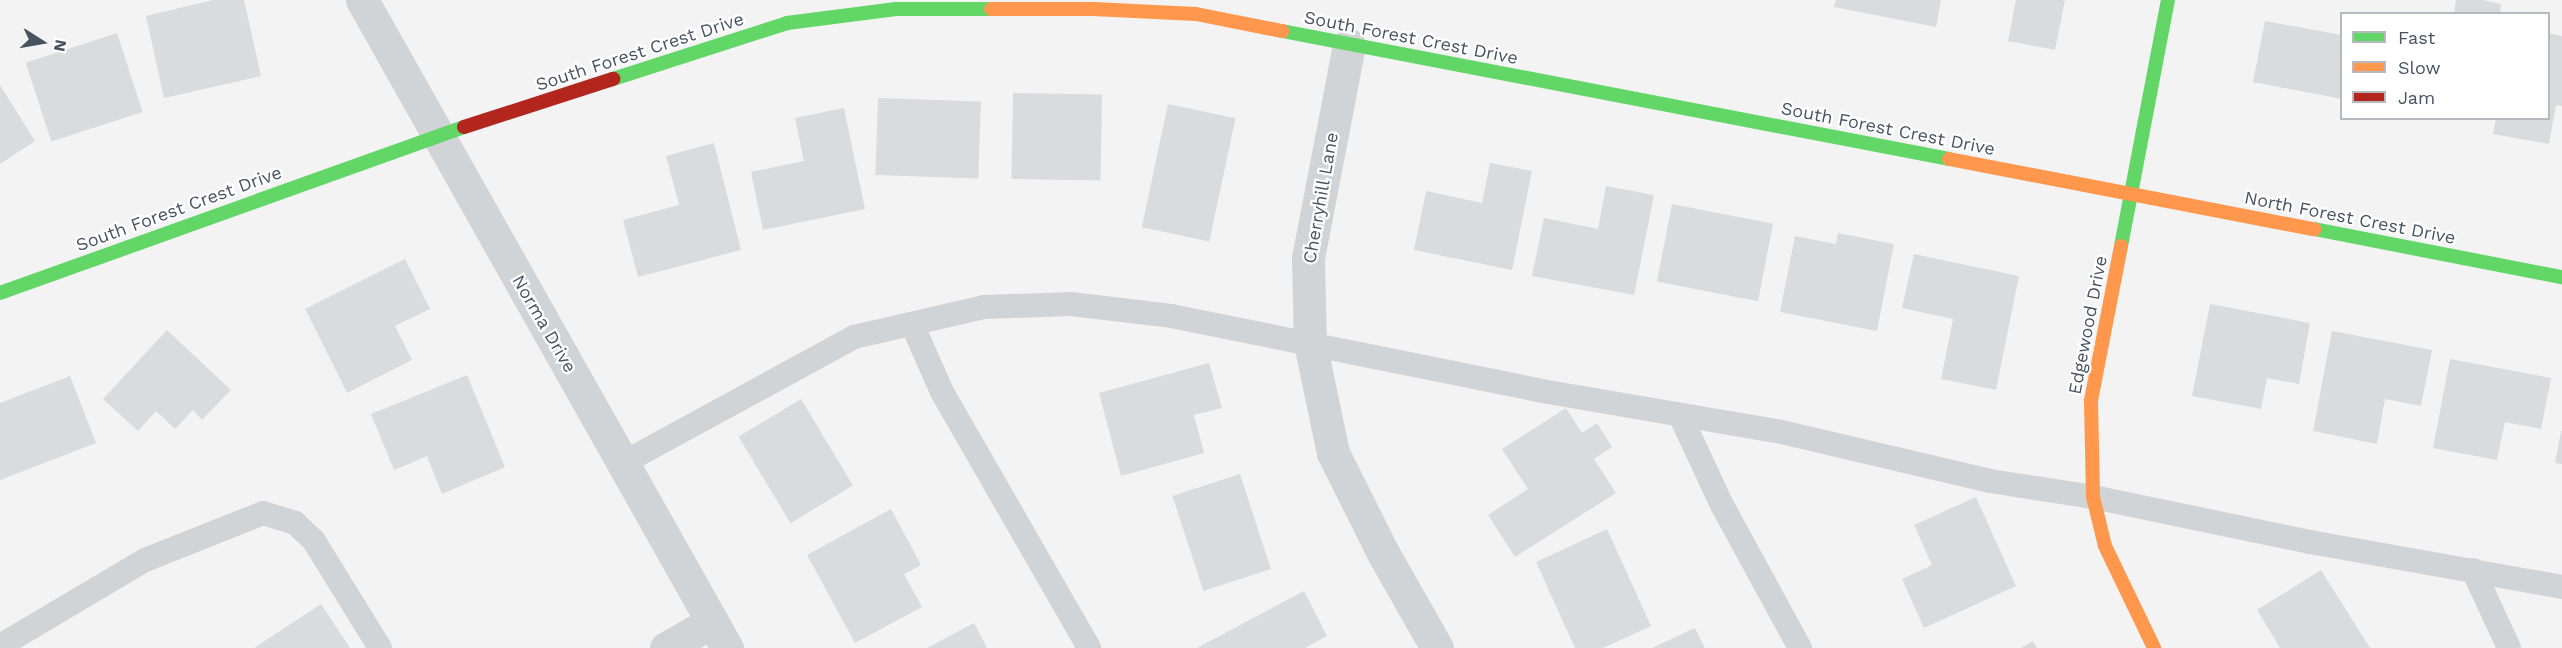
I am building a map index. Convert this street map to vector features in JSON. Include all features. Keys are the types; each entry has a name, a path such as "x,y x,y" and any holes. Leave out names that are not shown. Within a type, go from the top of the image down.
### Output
{"street":[{"name":"Norma Drive","path":"362,0 720,635"},
{"name":"Edgewood Drive","path":"2154,648 2105,546 2093,497 2091,401 2168,0"},
{"name":"South Forest Crest Drive","path":"0,293 437,136 787,23 896,9 1093,9 1196,15 2131,194"},
{"name":"Cherryhill Lane","path":"1349,45 1308,258 1310,343 1333,453 1383,553 1437,648"},
{"name":"North Forest Crest Drive","path":"2131,194 2562,277"},
{"path":"666,648 720,635"}],"lane":[{"path":"623,463 854,337 984,307 1071,304 1171,316 1542,391 1777,431 1990,481 2093,497 2310,542 2562,587"},
{"path":"912,324 942,392 1089,648"},
{"path":"1680,415 1722,505 1800,648"},
{"path":"0,646 145,560 263,513 295,523 314,541 380,648"},
{"path":"2473,570 2509,648"}],"building":[{"path":"213,0 244,0 261,76 164,98 146,16"},
{"path":"1836,0 1941,0 1936,27 1834,7"},
{"path":"2016,0 2065,0 2055,50 2008,41"},
{"path":"2456,0 2483,0 2501,4 2500,12 2454,12"},
{"path":"2265,21 2340,35 2340,99 2253,82"},
{"path":"117,33 143,112 51,142 26,63"},
{"path":"2550,33 2562,36 2562,106 2556,105 2549,144 2493,134 2496,120 2550,120"},
{"path":"0,85 35,141 0,164"},
{"path":"1013,93 1102,95 1100,181 1011,179"},
{"path":"878,98 981,102 978,179 875,175"},
{"path":"1168,104 1235,118 1209,242 1142,227"},
{"path":"844,108 865,209 763,230 751,172 804,161 795,118"},
{"path":"714,143 741,250 638,277 623,220 679,205 666,156"},
{"path":"1490,163 1532,171 1512,270 1414,250 1426,191 1482,203"},
{"path":"1606,186 1654,195 1634,295 1532,276 1544,218 1598,229"},
{"path":"1672,204 1773,224 1758,301 1657,282"},
{"path":"1838,233 1894,244 1877,331 1780,312 1795,236 1836,244"},
{"path":"1914,254 2019,276 1996,390 1941,379 1953,319 1902,308"},
{"path":"405,259 430,309 395,326 412,360 347,393 305,309"},
{"path":"2210,304 2310,323 2299,384 2267,378 2261,409 2192,396"},
{"path":"167,330 231,390 202,420 193,410 175,429 156,411 138,431 103,399"},
{"path":"2332,331 2432,350 2421,406 2385,399 2377,444 2313,431"},
{"path":"2450,359 2551,378 2541,429 2505,422 2497,460 2433,448"},
{"path":"1209,363 1222,408 1194,415 1204,453 1121,476 1099,393"},
{"path":"467,375 505,467 442,494 427,456 394,470 371,414"},
{"path":"70,376 96,443 0,480 0,403"},
{"path":"801,399 853,486 790,523 738,437"},
{"path":"1566,408 1582,433 1597,423 1612,447 1594,459 1616,493 1515,557 1488,515 1528,489 1502,449"},
{"path":"2562,431 2562,464 2555,463"},
{"path":"1240,474 1271,569 1203,591 1172,496"},
{"path":"1976,497 2016,586 1924,628 1902,579 1932,565 1914,525"},
{"path":"891,509 921,565 904,574 922,607 855,643 807,555"},
{"path":"1607,529 1651,626 1603,648 1575,648 1536,562"},
{"path":"2321,570 2370,648 2280,648 2257,610"},
{"path":"1304,591 1327,636 1305,648 1197,648"},
{"path":"321,604 350,648 254,648"},
{"path":"974,623 987,648 927,648"},
{"path":"1695,628 1705,648 1652,648"},
{"path":"2033,641 2037,648 2021,648"}],"traffic: fast":[{"path":"2121,246 2168,0"},
{"path":"613,79 787,23 896,9 991,9"},
{"path":"1282,31 1949,159"},
{"path":"0,293 464,127"},
{"path":"2314,229 2562,277"}],"traffic: slow":[{"path":"991,9 1093,9 1196,14 1282,31"},
{"path":"1949,159 2314,229"},
{"path":"2121,246 2091,401 2093,497 2105,546 2154,648"}],"traffic: jam":[{"path":"464,127 613,79"}]}
